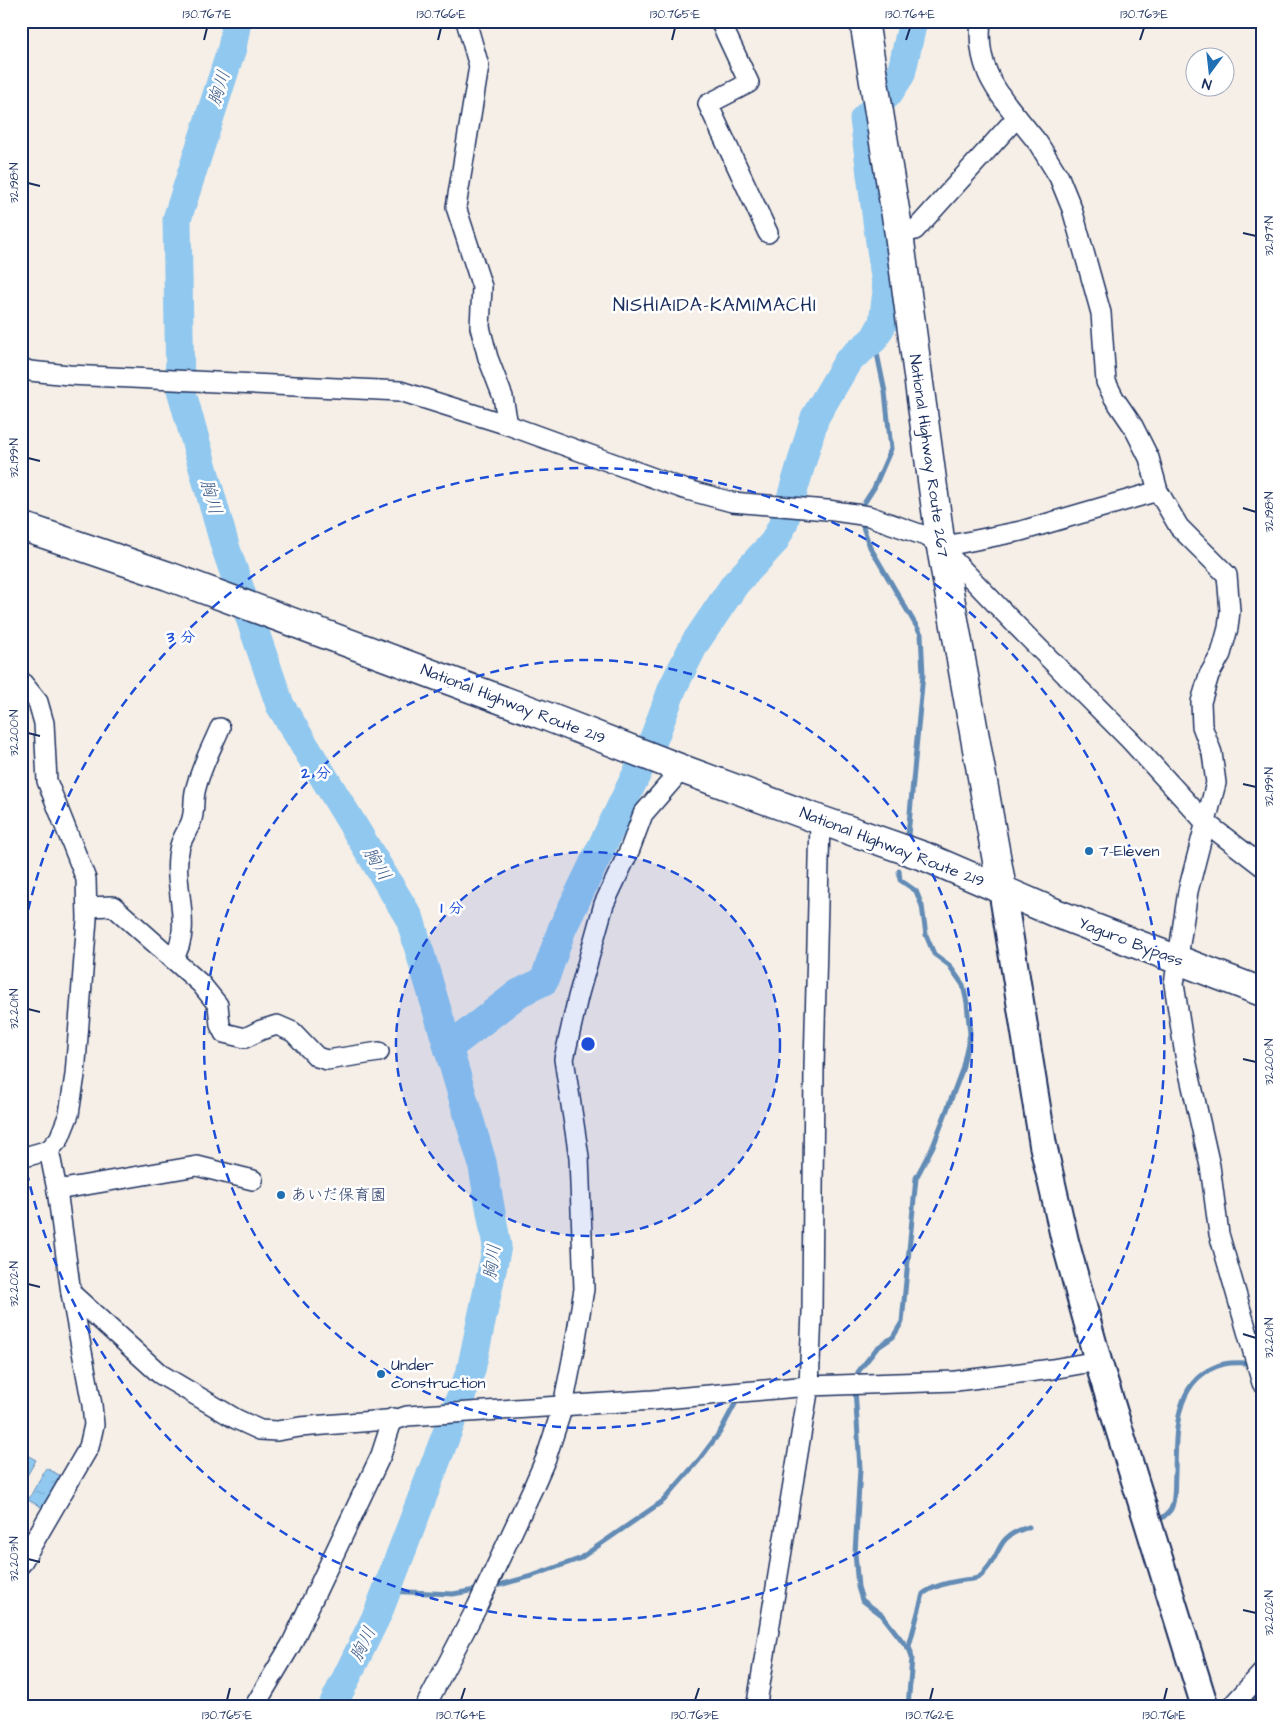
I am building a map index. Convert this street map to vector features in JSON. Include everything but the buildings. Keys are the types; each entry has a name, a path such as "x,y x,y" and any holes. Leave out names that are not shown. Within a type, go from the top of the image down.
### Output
{"highway":[{"name":"National Highway Route 267","path":"864,21 899,234 941,547 1002,889"},
{"name":"National Highway Route 219","path":"21,526 168,576 365,648 672,765 926,857 1002,889"},
{"name":"Yaguro Bypass","path":"1002,889 1058,914 1262,992"}],"street":[{"path":"466,21 479,66 456,206 482,287 480,327 488,358 503,398 508,425"},
{"path":"720,21 749,82 708,104 768,233"},
{"path":"982,21 980,34 984,66 998,95 1038,143 1053,168 1072,209 1102,313 1106,382 1114,398 1133,426 1149,458 1158,491 1179,527 1227,575 1230,611 1228,628 1221,654 1210,675 1201,702 1202,726 1212,753 1216,783 1188,891 1174,984 1177,1008 1210,1166 1219,1234 1232,1285 1258,1368"},
{"path":"899,234 915,230 1017,118"},
{"path":"21,368 50,373 400,391 508,425 684,490 732,502 828,510 863,516 928,537 941,547 1130,740 1205,822 1262,866"},
{"path":"941,547 1021,531 1158,491"},
{"path":"21,681 38,702 44,723 47,780 86,879 87,907 76,1066 69,1114 59,1139 48,1150 21,1158"},
{"path":"174,959 182,937 178,861 180,846 195,807 195,793 198,781 220,728"},
{"path":"425,1707 477,1607 546,1458 557,1406 574,1350 584,1290 580,1157 564,1058 578,997 604,904 630,849 643,814 672,765"},
{"path":"761,1707 757,1704 809,1386 812,1312 814,1068 820,820"},
{"path":"1002,889 1043,1145 1065,1241 1098,1361 1205,1707"},
{"path":"87,907 113,906 174,959 201,984 218,1005 220,1025 224,1033 245,1038 277,1025 293,1032 317,1057 327,1060 379,1052"},
{"path":"21,1564 89,1447 94,1425 71,1293 57,1190 48,1150"},
{"path":"57,1190 197,1166 253,1180"},
{"path":"71,1293 160,1374 236,1419 260,1430 277,1431 400,1417 809,1386 956,1381 1052,1370 1098,1361"},
{"path":"254,1707 291,1645 400,1417"},
{"path":"1231,1707 1262,1673"}],"water":[{"path":"21,1452 36,1460 21,1486"},
{"path":"46,1468 63,1477 45,1509 28,1500"}],"waterway":[{"name":"胸川","path":"237,21 232,48 177,219 180,386 225,546 280,705 410,919 482,1162 497,1246 471,1370 378,1613 332,1707"},
{"path":"448,1048 519,993 544,981 562,929 654,738 673,687 695,643 735,584 774,542 784,522 815,417 848,361 874,339 883,323 887,291 864,119 888,94 901,74 913,21"},
{"path":"874,339 885,392 891,449 874,488 863,505 863,527 870,547 921,634 923,674 908,835"},
{"path":"857,1380 858,1372 877,1348 893,1337 902,1322 916,1178 934,1144 962,1070 970,1034 963,985 949,965 934,954 926,935 922,906 916,891 900,880 899,871"},
{"path":"1160,1520 1170,1510 1174,1501 1177,1424 1186,1393 1195,1381 1207,1371 1227,1363 1251,1363"},
{"path":"855,1389 860,1469 855,1553 858,1587 862,1600 882,1615 911,1652"},
{"path":"492,1587 532,1576 579,1559 663,1501 699,1460 720,1432 736,1402 742,1401"},
{"path":"908,1707 912,1658 909,1646 923,1594 942,1584 980,1577 995,1558 1005,1540 1010,1535 1029,1527"},
{"path":"386,1591 453,1594 481,1589"}],"place":[{"name":"7-Eleven","path":"1089,851"},
{"name":"あいだ保育園","path":"281,1195"},
{"name":"Under construction","path":"381,1374"}],"district":[{"name":"NISHIAIDA-KAMIMACHI","path":"715,305"}]}
